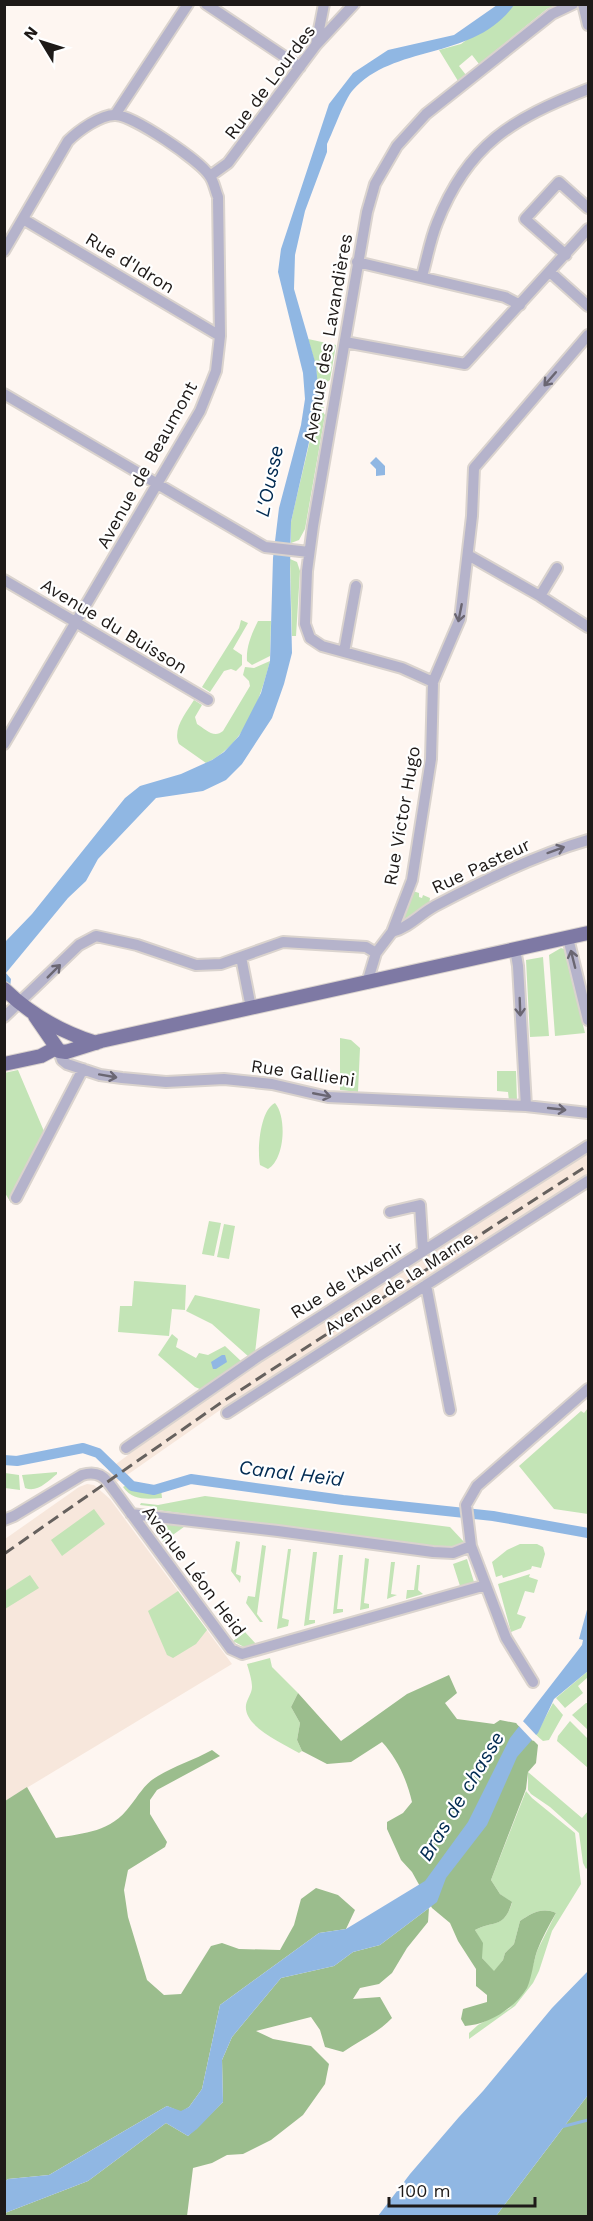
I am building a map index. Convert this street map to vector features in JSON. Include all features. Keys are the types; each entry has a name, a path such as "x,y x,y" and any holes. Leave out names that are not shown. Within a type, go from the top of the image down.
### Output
{"main road":[{"path":"59,1048 96,1042 588,933"},
{"path":"13,996 35,1016 59,1048"},
{"path":"35,1016 68,1033 96,1042"},
{"path":"4,1064 41,1056 59,1048 74,1045 68,1033"},
{"path":"59,1048 55,1035 68,1033"}],"street":[{"path":"4,251 68,141 78,130 115,115 188,4"},
{"path":"206,4 300,67"},
{"path":"316,45 324,4"},
{"name":"Rue de Lourdes","path":"210,176 228,163 316,45 354,4"},
{"name":"Avenue des Lavandières","path":"433,682 402,668 322,646 310,638 305,624 309,552 357,262 375,184 397,146 426,114 552,14 573,4"},
{"path":"583,4 588,25"},
{"path":"422,276 436,225 452,190 474,158 507,128 554,103 588,89"},
{"path":"115,115 130,119 147,129 198,164 210,176"},
{"name":"Avenue de Beaumont","path":"4,744 200,411 216,371 220,336 218,197 210,176"},
{"path":"566,255 525,219 559,182 588,208"},
{"name":"Rue d'Idron","path":"23,219 220,336"},
{"path":"345,342 465,364 588,229"},
{"path":"357,262 506,297 520,305"},
{"path":"550,272 588,306"},
{"name":"Rue Victor Hugo","path":"367,983 376,953 392,932 412,880 431,759 433,682 460,619 468,555 474,468 588,335"},
{"path":"4,394 269,548 309,552"},
{"path":"468,555 540,596 588,627"},
{"path":"540,596 557,568"},
{"name":"Avenue du Buisson","path":"4,580 207,700"},
{"path":"344,652 356,586"},
{"name":"Rue Pasteur","path":"392,932 403,929 433,907 535,858 588,840"},
{"path":"4,1017 13,996 88,939 96,936 137,945 196,965 221,964 283,942 366,947 376,953"},
{"path":"568,938 588,1020"},
{"path":"515,949 518,966 526,1106"},
{"path":"241,957 251,1008"},
{"name":"Rue Gallieni","path":"59,1048 62,1060 67,1064 111,1076 166,1082 224,1079 272,1084 328,1097 588,1111"},
{"path":"16,1198 83,1069"},
{"name":"Rue de l'Avenir","path":"126,1448 259,1356 588,1146"},
{"name":"Avenue de la Marne","path":"227,1413 588,1182"},
{"path":"390,1212 420,1205 423,1251"},
{"path":"426,1285 450,1410"},
{"path":"533,1682 506,1638 471,1546 466,1505 477,1486 588,1389"},
{"name":"Avenue Léon Heid","path":"4,1520 82,1475 90,1473 104,1478 231,1649 242,1654 486,1585"},
{"path":"131,1514 434,1552 453,1553 471,1546"}],"shaded area":[{"path":"588,1151 588,1175 223,1408 117,1482 108,1470 183,1414 322,1321 329,1319"},
{"path":"87,1484 94,1485 110,1499 232,1664 5,1801 5,1539 79,1487"}],"green space":[{"path":"514,5 556,5 547,9 479,64 472,55 459,66 466,75 458,81 439,50 461,44"},
{"path":"308,339 336,345 330,380 327,382 323,412 325,415 305,529 299,540 291,543 291,522 318,406 316,366"},
{"path":"290,559 297,562 300,571 296,636 292,636"},
{"path":"241,620 248,623 233,649 242,655 242,665 236,671 231,669 224,671 210,692 202,687 239,628"},
{"path":"258,621 271,621 270,656 252,665 247,661 247,651"},
{"path":"270,661 256,706 241,733 231,745 206,763 179,744 177,733 179,727 194,700 202,705 195,717 197,724 210,732 220,733 250,686 249,681 243,675 245,667 254,668"},
{"path":"413,891 419,893 419,897 422,898 423,895 430,898 429,905 407,924 401,919"},
{"path":"561,948 564,949 585,1033 555,1036 549,955"},
{"path":"543,957 549,1036 530,1037 526,960"},
{"path":"340,1038 351,1040 360,1048 358,1092 340,1090"},
{"path":"18,1070 46,1136 11,1203 5,1193 4,1073"},
{"path":"497,1071 516,1071 517,1101 509,1101 508,1092 497,1091"},
{"path":"275,1103 279,1109 283,1127 282,1138 278,1156 268,1169 260,1165 259,1141 266,1114"},
{"path":"209,1221 221,1223 214,1256 202,1254"},
{"path":"224,1224 235,1226 229,1259 217,1257"},
{"path":"134,1281 186,1285 185,1310 172,1309 169,1336 118,1332 120,1306 132,1306"},
{"path":"195,1295 260,1309 255,1353 249,1357 212,1324 186,1311"},
{"path":"172,1334 178,1339 176,1347 196,1358 199,1353 208,1355 225,1346 242,1362 202,1390 195,1387 158,1355"},
{"path":"588,1408 588,1514 554,1509 519,1466 581,1411 584,1413"},
{"path":"57,1472 38,1488 25,1488 22,1475"},
{"path":"5,1473 19,1475 20,1490 5,1488"},
{"path":"128,1484 144,1490 161,1489 162,1498 146,1499 131,1495 123,1487"},
{"path":"205,1496 450,1527 465,1543 449,1549 157,1510 157,1507 140,1505 141,1503 158,1505"},
{"path":"94,1509 105,1524 62,1556 51,1540"},
{"path":"156,1520 188,1524 163,1542 155,1530"},
{"path":"236,1541 240,1542 236,1574 241,1576 240,1583 231,1571"},
{"path":"520,1544 537,1544 543,1547 545,1554 541,1568 532,1566 531,1569 503,1578 502,1575 496,1577 492,1562 507,1550"},
{"path":"262,1545 266,1546 257,1614 263,1622 260,1622 246,1603 248,1596 255,1597"},
{"path":"288,1549 291,1549 282,1618 289,1620 288,1626 277,1629"},
{"path":"313,1552 317,1552 309,1620 315,1620 315,1623 304,1626"},
{"path":"339,1555 343,1555 337,1609 343,1609 343,1612 333,1614"},
{"path":"365,1558 369,1559 364,1603 369,1604 369,1608 360,1610"},
{"path":"467,1559 474,1582 460,1586 453,1564"},
{"path":"391,1562 395,1562 391,1594 397,1595 387,1599"},
{"path":"417,1565 420,1565 418,1590 423,1594 406,1599 407,1590 414,1590"},
{"path":"530,1574 529,1577 538,1580 534,1593 525,1591 517,1614 526,1617 521,1628 511,1632 498,1584"},
{"path":"30,1575 39,1588 5,1609 5,1591"},
{"path":"178,1591 207,1630 196,1644 173,1658 167,1655 148,1611"},
{"path":"424,1596 424,1600 268,1644 269,1640"},
{"path":"245,1632 256,1644 244,1647 233,1641"},
{"path":"270,1658 272,1667 298,1693 291,1707 300,1723 297,1740 302,1751 299,1753 265,1734 247,1713 246,1705 252,1687 247,1664"},
{"path":"588,1671 588,1677 578,1686 583,1693 565,1708 556,1698"},
{"path":"449,1675 457,1693 445,1703 457,1719 494,1724 500,1720 516,1723 538,1745 536,1763 528,1772 526,1789 491,1880 500,1894 512,1902 502,1920 475,1930 483,1943 482,1958 494,1971 503,1960 505,1953 514,1944 520,1921 537,1912 556,1913 539,1946 529,1984 522,1995 508,2009 492,2019 465,2026 461,2019 463,2009 487,2002 487,1995 476,1986 476,1969 458,1941 450,1923 432,1908 412,1872 401,1860 387,1829 387,1822 403,1813 412,1802 397,1762 382,1742 351,1762 327,1764 302,1751 297,1740 300,1723 291,1707 298,1693 341,1741 407,1694"},
{"path":"553,1703 563,1715 549,1740 543,1741 536,1735"},
{"path":"588,1703 588,1730 572,1715"},
{"path":"570,1721 588,1739 588,1768 557,1741 558,1736"},
{"path":"212,1750 220,1756 157,1790 150,1800 150,1814 167,1842 165,1847 128,1870 124,1890 128,1917 147,1980 164,1995 181,1994 211,1946 222,1943 239,1949 280,1950 294,1925 301,1899 316,1888 338,1895 355,1910 346,1929 319,1933 220,2005 202,2089 189,2107 181,2112 167,2106 49,2175 8,2179 5,2182 5,1801 27,1787 56,1838 87,1833 106,1826 123,1815 153,1779"},
{"path":"528,1772 582,1818 588,1811 588,1867 586,1869 579,1833 550,1807 531,1794 528,1790"},
{"path":"526,1791 575,1833 581,1884 552,1931 533,1983 515,2006 469,2039 469,2033 478,2025 510,2008 527,1986 537,1951 556,1913 537,1912 520,1921 514,1944 505,1953 494,1972 482,1958 482,1943 475,1930 501,1920 509,1911 512,1903 500,1894 491,1880"},
{"path":"429,1908 428,1922 407,1948 392,1973 379,1984 360,1988 353,1999 380,1997 392,2018 381,2028 343,2052 325,2047 320,2030 311,2017 256,2031 273,2039 311,2046 329,2064 325,2084 303,2115 271,2140 243,2154 227,2155 212,2163 193,2168 187,2216 5,2216 5,2213 88,2181 166,2123 188,2136 223,2102 222,2060 232,2037 281,1978 334,1966 353,1952 380,1945"},
{"path":"588,2095 588,2216 496,2216"}],"water":[{"name":"L'Ousse","path":"497,5 514,5 497,23 478,35 390,65 370,75 353,90 327,144 327,152 305,211 295,255 294,289 316,365 319,398 291,522 292,653 272,718 242,764 226,780 203,791 156,798 98,859 86,881 68,898 6,973 11,979 10,988 14,993 5,1002 5,942 32,914 125,798 140,786 181,774 224,752 239,736 261,693 270,661 273,558 279,508 301,425 305,399 303,373 278,272 281,249 329,104 353,73 388,50 454,35"},
{"path":"376,457 385,466 385,475 376,476 376,469 370,463"},
{"path":"225,1355 227,1362 213,1369 211,1362"},
{"path":"588,1606 588,1671 554,1699 538,1733 517,1757 487,1825 446,1878 437,1902 380,1945 353,1952 334,1966 281,1978 232,2037 222,2060 223,2102 188,2136 166,2123 88,2181 5,2213 4,2182 8,2179 49,2175 167,2106 181,2111 189,2107 202,2089 220,2005 319,1933 346,1929 425,1881 468,1822 510,1738 582,1645 583,1640 579,1639"},
{"path":"588,1971 588,2095 496,2216 378,2216 410,2174 552,2008"}],"pier":[{"path":"521,1719 538,1737 533,1741 517,1724"}],"waterway":[{"name":"Canal Heïd","path":"4,1460 17,1461 83,1448 98,1453 132,1486 154,1490 191,1479 343,1500 493,1516 588,1533"},
{"path":"561,2127 588,2120"}],"railway":[{"path":"4,1554 222,1402 588,1165"}],"water label":[{"name":"Bras de chasse","path":"461,1796"}]}
